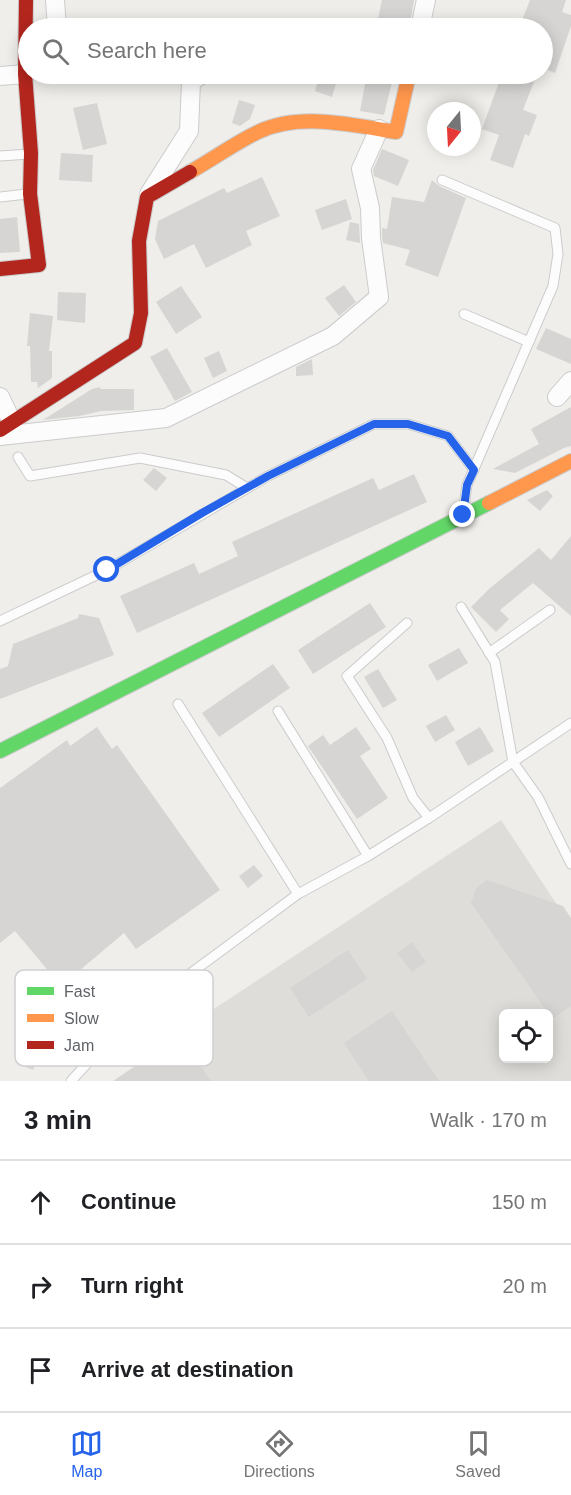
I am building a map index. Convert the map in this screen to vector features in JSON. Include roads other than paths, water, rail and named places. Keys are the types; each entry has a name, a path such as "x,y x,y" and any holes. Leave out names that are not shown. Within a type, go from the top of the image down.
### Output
{"street":[{"path":"26,0 26,18"},
{"path":"55,0 56,18"},
{"path":"422,18 426,0"},
{"path":"0,76 18,75"},
{"path":"0,269 39,265 30,194 31,153 26,84"},
{"path":"0,397 6,426 135,342 141,313 140,241 147,197 189,131 191,84"},
{"path":"147,197 260,131 293,123 332,121 396,132 407,84"},
{"path":"0,436 166,418 333,336 378,297 370,208 361,168 379,129"},
{"path":"557,397 571,381"},
{"path":"0,751 571,460"}],"lane":[{"path":"0,156 31,153"},
{"path":"442,180 555,228 558,254 553,286 467,485 463,515"},
{"path":"0,197 30,194"},
{"path":"464,314 529,342"},
{"path":"0,621 107,570 247,488 374,424 408,424 448,436 474,470"},
{"path":"18,457 30,476 140,458 226,475 247,488"},
{"path":"462,607 495,662 513,762 538,797 571,864"},
{"path":"489,653 550,610"},
{"path":"407,623 348,676 387,738 412,798 429,818"},
{"path":"178,704 298,894"},
{"path":"278,711 368,856"},
{"path":"195,970 298,894 368,856 429,818 571,723"},
{"path":"71,1081 85,1066"}]}
